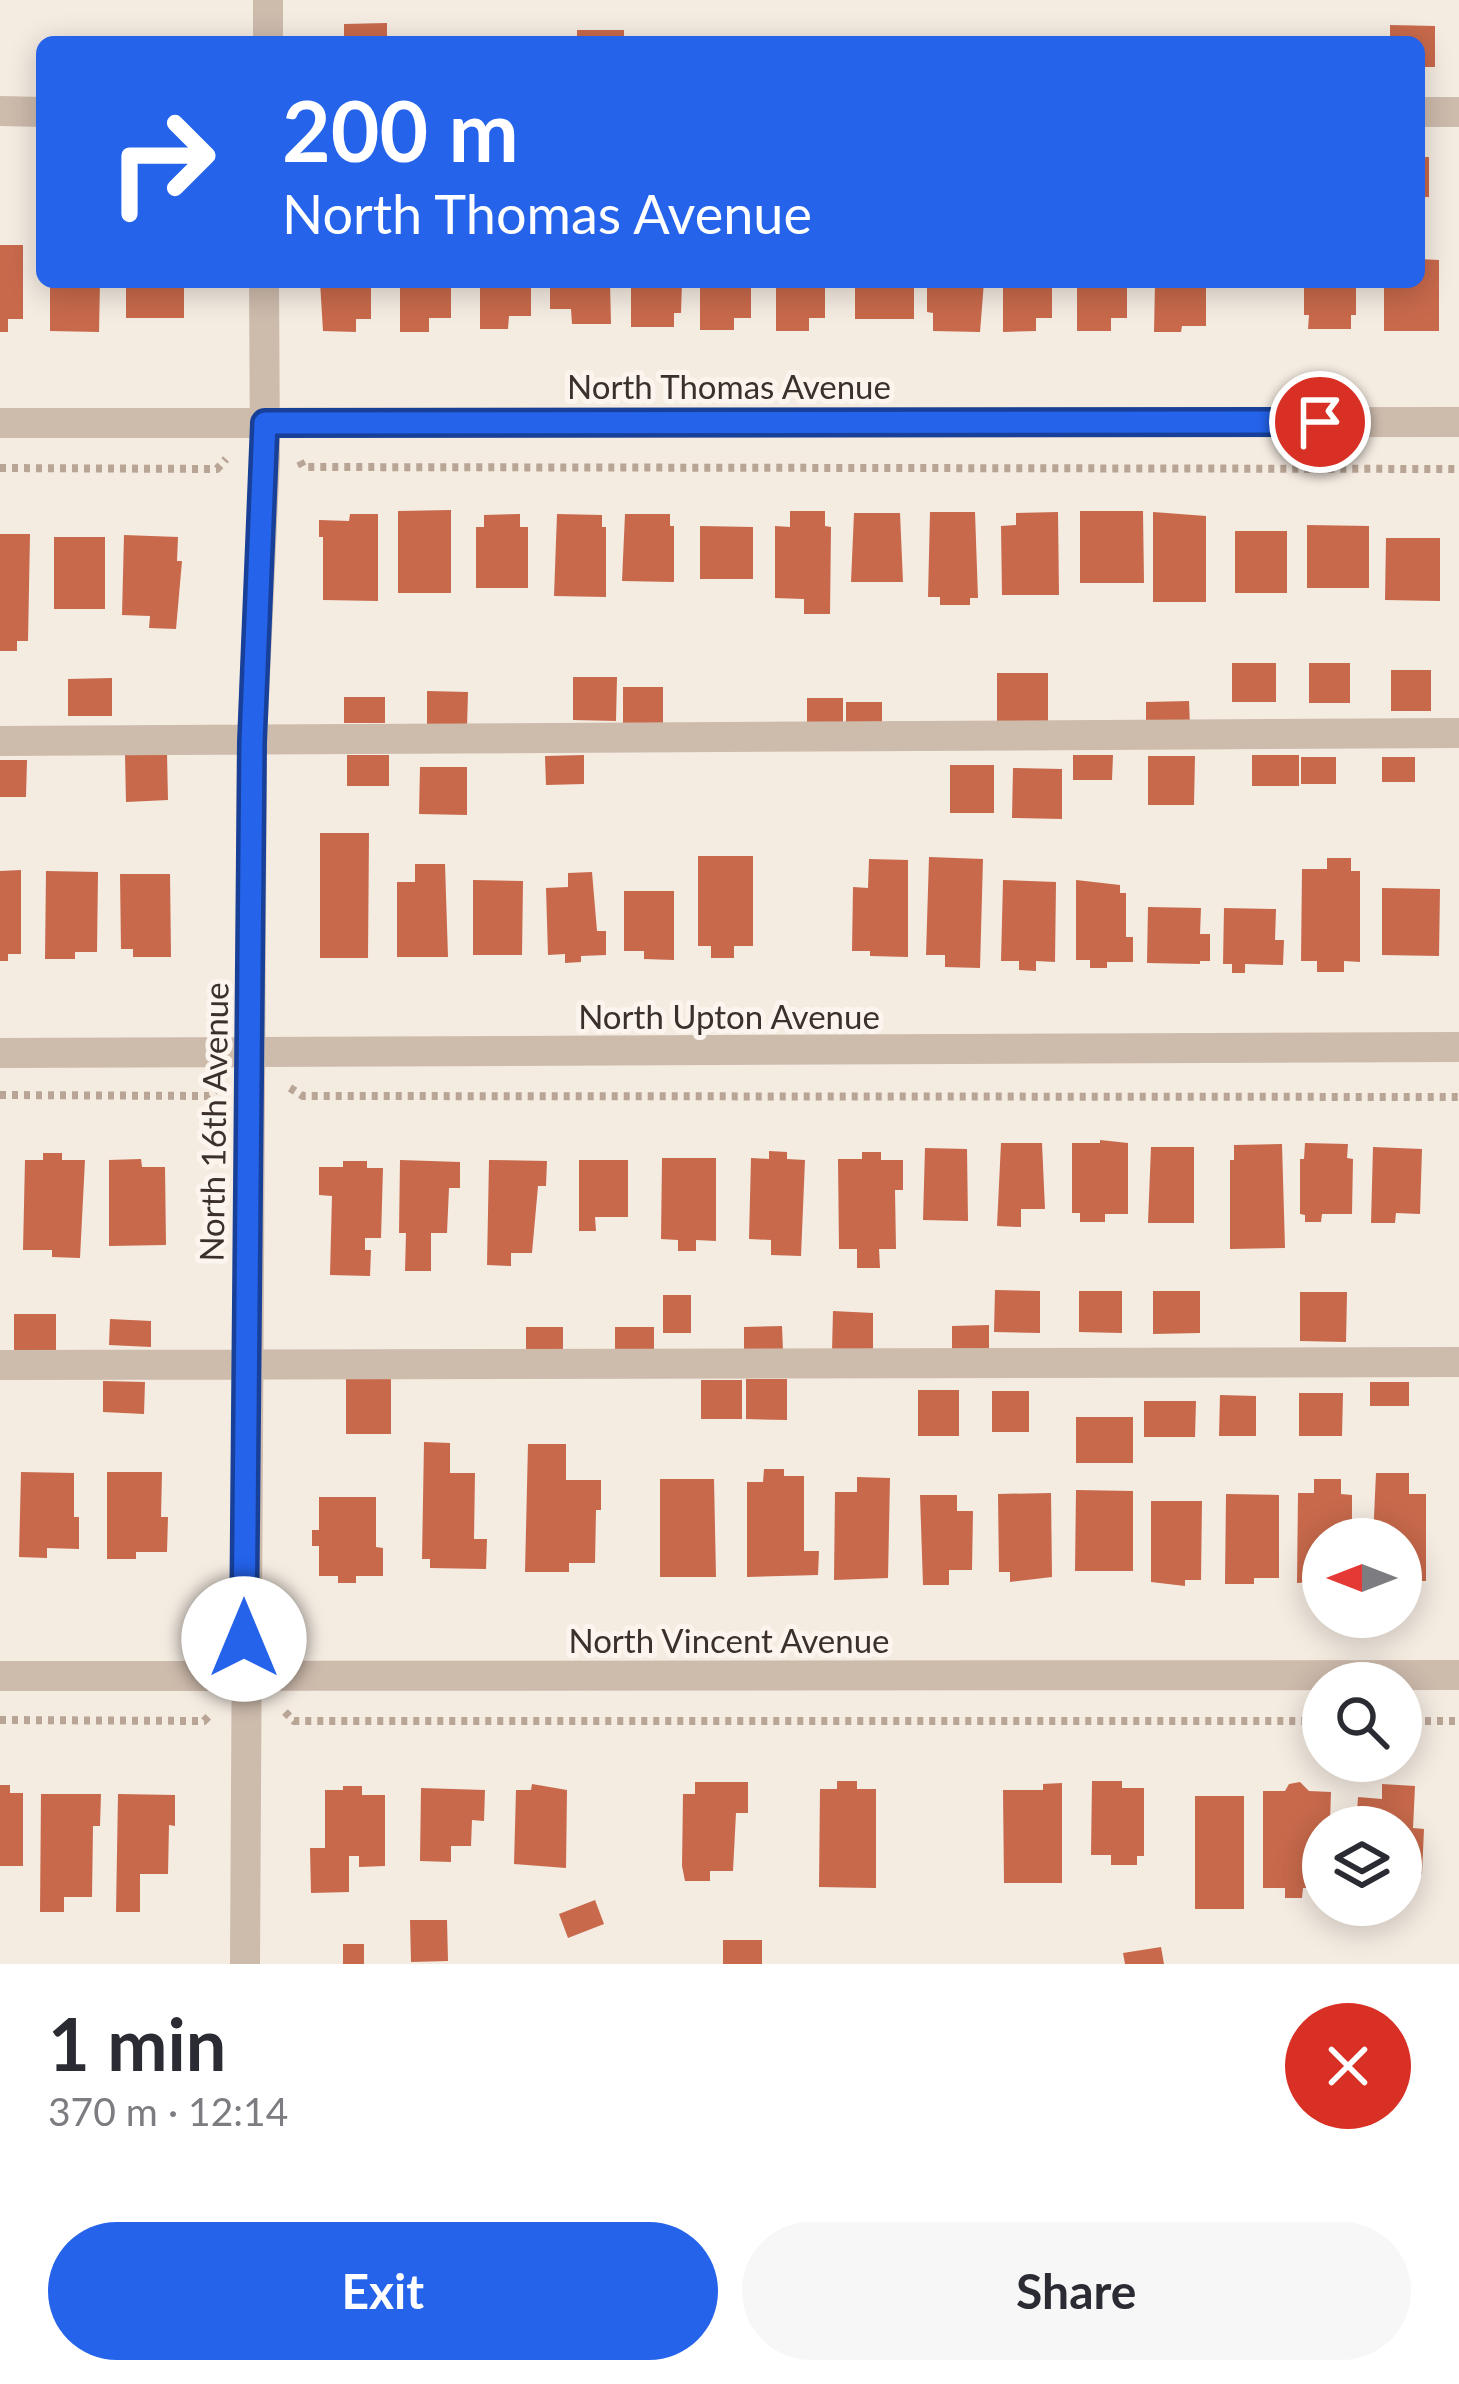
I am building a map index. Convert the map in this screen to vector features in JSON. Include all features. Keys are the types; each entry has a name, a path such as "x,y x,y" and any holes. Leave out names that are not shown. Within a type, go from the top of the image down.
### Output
{"street":[{"path":"268,0 268,36"},
{"path":"0,111 36,112"},
{"path":"1425,112 1459,112"},
{"name":"North 16th Avenue","path":"245,1964 252,742 265,423 264,288"},
{"name":"North Thomas Avenue","path":"0,423 1459,422"},
{"path":"0,741 1459,733"},
{"name":"North Upton Avenue","path":"0,1053 1459,1047"},
{"path":"0,1365 1459,1362"},
{"name":"North Vincent Avenue","path":"0,1676 1459,1675"}],"path":[{"path":"0,468 217,469 227,458"},
{"path":"298,458 303,467 1459,469"},
{"path":"290,1088 303,1096 1459,1096"},
{"path":"0,1095 209,1096 216,1090"},
{"path":"0,1720 204,1720 213,1712"},
{"path":"285,1712 295,1721 1302,1721"},
{"path":"1422,1721 1459,1721"}],"building":[{"path":"387,23 387,36 344,36 344,24"},
{"path":"1390,25 1435,26 1435,67 1425,67 1425,36 1390,36"},
{"path":"577,30 624,30 624,36 577,36"},
{"path":"1425,157 1429,157 1429,197 1425,197"},
{"path":"0,245 23,245 23,319 8,319 8,332 0,332"},
{"path":"1425,259 1439,260 1439,331 1384,331 1384,288 1425,288"},
{"path":"50,288 100,288 99,332 50,331"},
{"path":"126,288 184,288 184,318 126,318"},
{"path":"320,288 371,288 371,319 356,319 356,332 323,331"},
{"path":"400,288 451,288 451,318 429,318 429,332 400,332"},
{"path":"480,288 531,288 531,316 509,316 508,329 480,329"},
{"path":"550,288 610,288 611,324 572,324 571,309 550,309"},
{"path":"631,288 682,288 681,313 674,313 674,327 631,327"},
{"path":"700,288 751,288 751,318 734,318 734,330 700,330"},
{"path":"776,288 825,288 825,318 809,318 809,331 776,331"},
{"path":"855,288 914,288 914,319 855,319"},
{"path":"927,288 984,288 980,332 933,331 933,313 927,312"},
{"path":"1003,288 1052,288 1052,318 1036,318 1036,331 1003,332"},
{"path":"1077,288 1127,288 1127,318 1111,318 1111,331 1077,331"},
{"path":"1155,288 1206,288 1206,326 1154,332"},
{"path":"1304,288 1356,288 1351,329 1308,329 1309,315 1304,315"},
{"path":"451,510 451,593 398,593 398,511"},
{"path":"790,511 825,511 825,526 831,527 830,614 804,614 804,599 775,598 775,526 790,527"},
{"path":"1080,511 1143,511 1144,583 1080,583"},
{"path":"930,512 975,512 978,598 970,598 970,605 940,605 940,597 928,597"},
{"path":"1058,512 1059,595 1002,595 1001,526 1016,525 1016,513"},
{"path":"1153,512 1206,516 1206,602 1153,602"},
{"path":"854,513 900,513 903,582 851,582"},
{"path":"350,514 378,514 378,601 323,600 319,520 349,521"},
{"path":"520,514 520,527 528,527 528,588 476,588 476,527 484,527 484,515"},
{"path":"557,514 602,515 606,597 554,596"},
{"path":"625,514 670,514 674,582 622,581"},
{"path":"1307,525 1369,526 1369,588 1307,588"},
{"path":"700,526 753,527 753,579 700,579"},
{"path":"1235,531 1287,531 1287,593 1235,593"},
{"path":"0,534 30,534 28,641 17,641 17,651 0,651"},
{"path":"124,535 178,537 177,561 182,561 176,629 149,628 150,616 122,615"},
{"path":"54,537 105,537 105,609 54,609"},
{"path":"1386,538 1440,538 1440,601 1385,600"},
{"path":"1232,663 1276,663 1276,702 1232,702"},
{"path":"1309,663 1350,663 1350,703 1309,703"},
{"path":"1391,670 1431,670 1431,711 1391,711"},
{"path":"997,673 1048,673 1048,724 997,724"},
{"path":"573,677 617,677 616,721 573,720"},
{"path":"112,678 112,716 68,716 68,679"},
{"path":"623,687 663,687 663,724 623,724"},
{"path":"427,691 468,692 467,728 427,727"},
{"path":"344,697 385,697 385,723 344,723"},
{"path":"807,698 843,698 843,725 807,725"},
{"path":"1189,701 1190,727 1146,729 1146,702"},
{"path":"846,702 882,702 882,728 846,728"},
{"path":"167,753 168,800 126,802 125,754"},
{"path":"347,755 389,755 389,786 347,786"},
{"path":"584,755 584,784 546,785 545,756"},
{"path":"1073,755 1113,755 1112,780 1073,780"},
{"path":"1252,755 1299,755 1299,786 1252,786"},
{"path":"1148,756 1195,756 1194,805 1148,805"},
{"path":"1301,757 1336,757 1336,784 1301,784"},
{"path":"1382,757 1415,757 1415,782 1382,782"},
{"path":"0,760 27,760 26,797 0,797"},
{"path":"950,765 994,765 994,813 950,813"},
{"path":"420,767 467,767 467,815 419,814"},
{"path":"1013,768 1062,769 1062,819 1012,818"},
{"path":"320,833 369,833 368,958 320,958"},
{"path":"698,856 753,856 753,946 734,946 734,958 711,958 711,946 698,946"},
{"path":"929,857 983,859 980,968 945,967 945,955 926,955"},
{"path":"1327,858 1351,858 1351,871 1360,871 1360,962 1344,961 1344,972 1317,972 1317,961 1301,961 1302,869 1327,869"},
{"path":"869,859 908,860 908,957 852,951 853,887 868,888"},
{"path":"415,864 445,864 448,957 397,957 397,882 415,882"},
{"path":"21,870 21,954 8,954 8,961 0,961 0,871"},
{"path":"46,871 98,872 97,952 75,952 75,959 45,959"},
{"path":"592,872 597,931 606,931 606,955 581,956 581,962 565,963 565,954 548,955 546,888 568,887 568,873"},
{"path":"120,874 170,874 171,957 133,957 133,949 121,949"},
{"path":"473,880 523,881 522,955 473,955"},
{"path":"1003,880 1056,882 1055,962 1036,961 1036,971 1019,970 1019,961 1001,961"},
{"path":"1076,880 1120,885 1120,893 1126,893 1126,937 1133,937 1133,962 1090,968 1090,960 1076,960"},
{"path":"1382,888 1440,889 1439,956 1382,955"},
{"path":"624,891 674,891 674,960 644,959 644,951 624,951"},
{"path":"1148,907 1201,908 1200,934 1210,934 1210,961 1147,963"},
{"path":"1224,908 1276,909 1275,940 1284,940 1283,965 1245,964 1245,973 1232,973 1232,964 1223,964"},
{"path":"1001,1143 1042,1143 1045,1209 1021,1209 1021,1227 997,1226"},
{"path":"1072,1143 1128,1143 1128,1214 1105,1214 1105,1222 1080,1222 1080,1213 1072,1213"},
{"path":"1305,1143 1348,1144 1347,1158 1353,1159 1352,1214 1322,1214 1321,1222 1305,1222 1305,1215 1300,1214 1300,1159 1304,1159"},
{"path":"1282,1144 1285,1248 1230,1249 1234,1145"},
{"path":"1151,1147 1194,1147 1194,1223 1148,1223"},
{"path":"1373,1147 1422,1149 1420,1214 1396,1213 1395,1223 1371,1223"},
{"path":"925,1148 967,1149 968,1221 923,1220"},
{"path":"769,1151 805,1160 801,1256 771,1255 771,1240 749,1239 751,1158 769,1159"},
{"path":"862,1152 881,1152 881,1160 903,1160 903,1190 895,1190 896,1249 879,1249 880,1268 857,1268 857,1249 839,1249 838,1159 862,1159"},
{"path":"43,1153 62,1153 62,1160 85,1160 80,1258 52,1257 52,1250 23,1250 25,1160 43,1160"},
{"path":"662,1158 716,1158 716,1241 696,1240 696,1251 678,1251 678,1240 661,1239"},
{"path":"141,1159 142,1167 165,1167 166,1245 109,1246 109,1160"},
{"path":"400,1160 460,1162 460,1188 449,1188 447,1233 431,1233 431,1271 405,1271 406,1233 399,1233"},
{"path":"489,1160 547,1161 546,1186 538,1186 532,1253 511,1253 511,1266 487,1265"},
{"path":"579,1160 628,1160 628,1217 595,1217 596,1231 579,1231"},
{"path":"343,1161 367,1161 367,1168 383,1168 381,1238 365,1238 365,1250 371,1250 370,1276 330,1275 332,1196 319,1195 319,1167 343,1167"},
{"path":"995,1290 1040,1291 1040,1333 994,1332"},
{"path":"1079,1291 1122,1291 1122,1333 1079,1332"},
{"path":"1153,1291 1200,1291 1200,1333 1153,1334"},
{"path":"1300,1292 1347,1292 1346,1342 1300,1341"},
{"path":"663,1295 691,1295 691,1333 663,1333"},
{"path":"833,1311 873,1313 873,1353 832,1351"},
{"path":"14,1314 56,1314 56,1353 14,1353"},
{"path":"110,1319 151,1321 151,1347 109,1345"},
{"path":"989,1325 989,1349 952,1350 952,1326"},
{"path":"782,1326 783,1351 744,1351 744,1327"},
{"path":"526,1327 563,1327 563,1351 526,1351"},
{"path":"615,1327 654,1327 654,1351 615,1351"},
{"path":"346,1378 391,1378 391,1434 346,1434"},
{"path":"746,1379 787,1379 787,1420 746,1419"},
{"path":"701,1380 742,1380 742,1419 701,1419"},
{"path":"103,1381 145,1382 144,1414 103,1412"},
{"path":"1370,1382 1409,1382 1409,1406 1370,1406"},
{"path":"918,1390 959,1390 959,1436 918,1436"},
{"path":"992,1391 1029,1391 1029,1432 992,1432"},
{"path":"1299,1393 1343,1393 1342,1436 1299,1436"},
{"path":"1220,1395 1256,1396 1256,1436 1219,1436"},
{"path":"1144,1401 1196,1401 1195,1437 1144,1437"},
{"path":"1076,1417 1133,1417 1133,1463 1076,1463"},
{"path":"424,1442 450,1443 450,1473 475,1473 474,1539 487,1539 486,1569 430,1568 430,1559 422,1559"},
{"path":"528,1444 566,1444 566,1480 601,1480 595,1563 569,1563 569,1572 525,1572"},
{"path":"764,1469 804,1476 804,1551 819,1551 818,1575 747,1577 747,1482 763,1482"},
{"path":"21,1472 74,1473 79,1549 47,1548 47,1558 19,1557"},
{"path":"107,1472 162,1472 161,1517 168,1517 167,1552 107,1559"},
{"path":"1376,1473 1409,1473 1409,1494 1426,1494 1426,1581 1422,1581 1422,1518 1374,1518"},
{"path":"857,1477 890,1478 888,1578 834,1580 835,1492 857,1492"},
{"path":"660,1479 714,1479 716,1577 660,1577"},
{"path":"1314,1479 1341,1479 1341,1494 1352,1495 1352,1518 1302,1518 1302,1583 1297,1583 1298,1493 1314,1493"},
{"path":"1076,1490 1133,1491 1133,1571 1075,1571"},
{"path":"1051,1493 1052,1577 1010,1582 1010,1572 999,1572 998,1494"},
{"path":"1226,1494 1279,1495 1279,1578 1225,1584"},
{"path":"920,1495 957,1495 957,1511 973,1511 972,1570 949,1570 949,1585 923,1585"},
{"path":"319,1497 376,1497 376,1547 383,1548 383,1576 356,1576 356,1583 338,1583 338,1576 319,1576 319,1546 312,1546 312,1530 319,1530"},
{"path":"1151,1501 1202,1501 1201,1580 1185,1580 1185,1586 1151,1582"},
{"path":"837,1781 857,1781 857,1789 876,1789 876,1888 819,1887 820,1789 837,1789"},
{"path":"1092,1781 1122,1781 1122,1788 1144,1788 1144,1856 1137,1856 1137,1865 1111,1865 1111,1855 1091,1855"},
{"path":"695,1782 748,1782 748,1813 736,1813 733,1871 710,1871 710,1881 685,1881 682,1866 683,1794 695,1794"},
{"path":"1300,1782 1309,1791 1331,1792 1331,1806 1302,1806 1302,1898 1285,1898 1285,1888 1263,1888 1263,1791 1285,1791 1289,1784"},
{"path":"1062,1783 1062,1883 1004,1883 1003,1790 1043,1790 1043,1784"},
{"path":"532,1784 567,1790 566,1868 514,1864 516,1790 531,1790"},
{"path":"1382,1784 1415,1786 1414,1806 1357,1806 1358,1797 1382,1799"},
{"path":"0,1785 10,1785 10,1793 23,1793 23,1866 0,1866"},
{"path":"343,1786 362,1786 362,1795 385,1795 385,1866 359,1867 359,1856 349,1856 349,1892 311,1893 310,1848 325,1848 325,1790 343,1790"},
{"path":"421,1788 485,1790 484,1821 472,1820 471,1846 451,1846 451,1862 420,1861"},
{"path":"41,1794 101,1794 100,1826 93,1826 92,1897 64,1897 64,1912 40,1912"},
{"path":"118,1794 175,1795 168,1874 140,1874 140,1912 116,1912"},
{"path":"1195,1796 1244,1796 1244,1909 1195,1909"},
{"path":"595,1900 604,1924 568,1938 559,1914"},
{"path":"410,1920 447,1920 448,1961 411,1962"},
{"path":"723,1940 762,1940 762,1964 723,1964"},
{"path":"343,1944 364,1944 364,1964 343,1964"},
{"path":"1161,1947 1164,1964 1125,1964 1123,1953"}],"route":[{"path":"244,1639 252,742 265,423 1320,422"}]}
